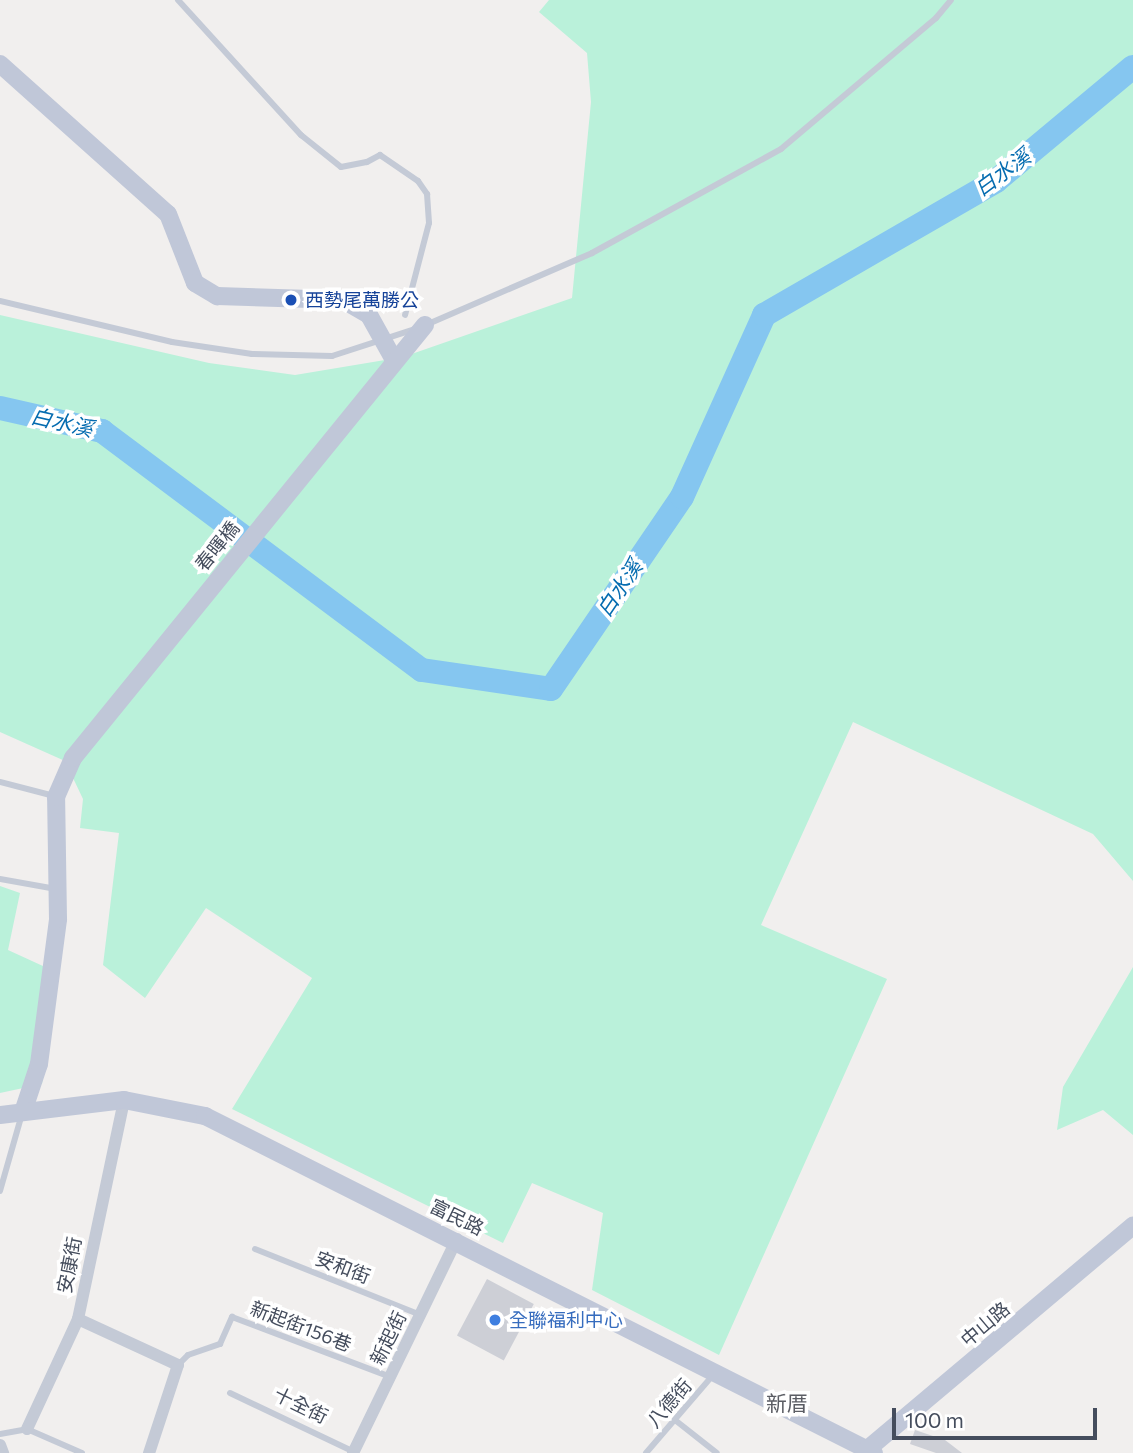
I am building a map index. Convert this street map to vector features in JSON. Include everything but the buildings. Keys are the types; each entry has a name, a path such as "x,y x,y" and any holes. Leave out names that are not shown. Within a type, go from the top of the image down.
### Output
{"street":[{"path":"0,64 168,214 195,283 217,296 343,300 369,316 394,360"},
{"name":"春暉橋","path":"55,797 73,758 425,325"},
{"path":"24,1109 39,1064 58,919 55,797"},
{"name":"富民路","path":"0,1115 24,1109 124,1100 205,1116 457,1239 868,1451"},
{"name":"安康街","path":"27,1429 78,1319 124,1100"},
{"name":"中山路","path":"868,1451 1133,1226"},
{"name":"新起街","path":"354,1453 457,1239"},
{"path":"78,1319 178,1365 149,1453"},
{"path":"0,1445 3,1453"}],"lane":[{"path":"178,0 301,135 341,167 367,162 380,155 418,181 427,194 429,223 405,315"},
{"path":"0,301 172,342 252,354 332,356 382,341 592,253 781,149 936,18 951,0"},
{"path":"0,782 55,797"},
{"path":"0,879 58,889"},
{"path":"0,1191 24,1109"},
{"name":"安和街","path":"255,1249 421,1315"},
{"name":"新起街156巷","path":"178,1365 188,1355 220,1344 232,1317 391,1377"},
{"name":"八德街","path":"646,1453 715,1373"},
{"name":"十全街","path":"230,1393 354,1453"},
{"path":"675,1420 717,1453"},
{"path":"0,1434 27,1429 82,1453"}],"green space":[{"path":"549,0 1133,0 1133,881 1093,834 853,722 761,925 887,979 719,1355 592,1290 603,1213 532,1183 503,1243 232,1109 312,978 206,908 145,998 103,965 119,833 80,828 83,799 65,761 0,732 0,315 209,363 295,375 403,357 572,298 591,102 587,53 539,12"},
{"path":"0,886 20,893 8,950 56,972 42,1084 0,1093"},
{"path":"1133,967 1133,1135 1103,1110 1057,1130 1063,1087"}],"waterway":[{"name":"白水溪","path":"0,408 102,431 422,670 551,689 682,497 764,315 996,181 1133,67"}],"place":[{"name":"西勢尾萬勝公","path":"291,300"},
{"name":"全聯福利中心","path":"495,1320"}],"district":[{"name":"新厝","path":"787,1403"}]}
